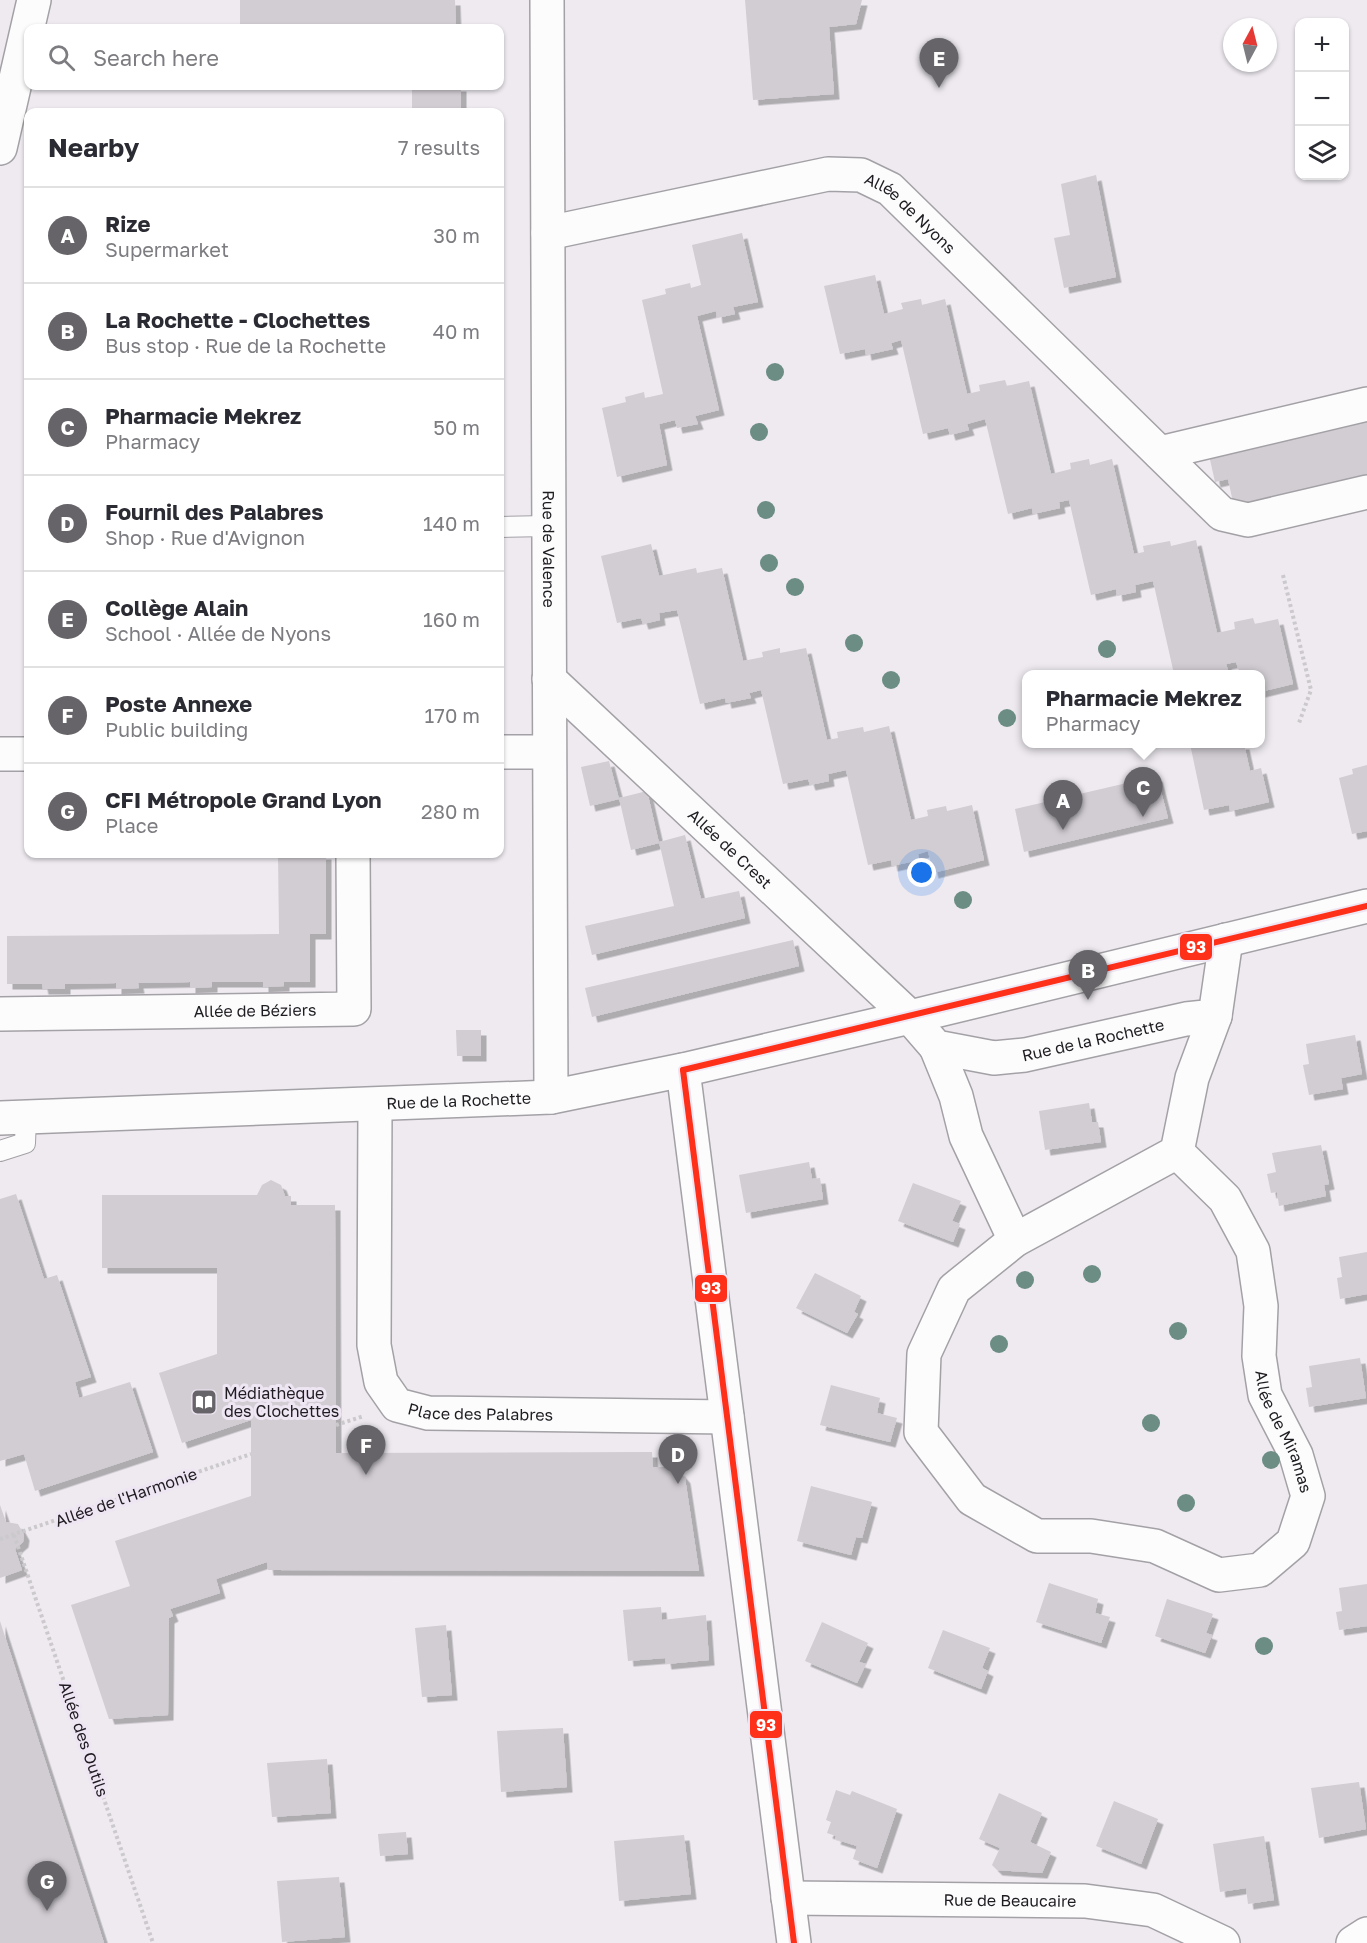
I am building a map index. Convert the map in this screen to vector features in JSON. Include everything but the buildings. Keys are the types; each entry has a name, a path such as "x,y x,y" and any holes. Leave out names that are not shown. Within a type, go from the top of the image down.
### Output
{"street":[{"path":"28,24 34,0"},
{"name":"Rue de Valence","path":"547,0 550,1097"},
{"path":"0,148 24,44"},
{"name":"Allée de Nyons","path":"548,232 828,174 861,175 890,189 1222,514 1248,520 1367,492"},
{"path":"1160,453 1367,404"},
{"name":"Allée de Crest","path":"549,679 910,1017"},
{"path":"504,752 548,752"},
{"path":"0,754 24,753"},
{"name":"Allée de Béziers","path":"0,1014 354,1009 352,858"},
{"name":"Rue de la Rochette","path":"13,1118 550,1097 683,1070 910,1017 1367,906"},
{"path":"1177,1152 1192,1078 1215,1016 1226,940"},
{"name":"Rue de la Rochette","path":"936,1047 994,1058 1025,1054 1186,1019 1215,1016"},
{"path":"910,1017 936,1047 956,1096 966,1136 1015,1240"},
{"path":"683,1070 794,1943"},
{"name":"Place des Palabres","path":"375,1105 374,1345 381,1382 397,1405 428,1413 727,1417"},
{"name":"Allée de Miramas","path":"1177,1152 1225,1198 1253,1251 1262,1306 1260,1356 1265,1395 1296,1455 1308,1496 1293,1542 1260,1570 1219,1575 1155,1546 1091,1536 1036,1536 972,1499 921,1432 924,1354 954,1289 1015,1240 1177,1152"},
{"name":"Rue de Beaucaire","path":"788,1898 1085,1901 1153,1910 1223,1943"},
{"path":"1353,1943 1367,1934"}],"lane":[{"path":"504,527 548,526"},
{"path":"0,1151 25,1143 13,1118"}],"path":[{"path":"1283,575 1311,690 1299,723"},
{"name":"Allée de l'Harmonie","path":"0,1539 251,1454"},
{"name":"Allée des Outils","path":"14,1535 153,1943"}],"transit line":[{"name":"93","path":"683,1070 1367,906"},
{"name":"93","path":"683,1070 794,1943"}],"place":[{"name":"Collège Alain","path":"939,88"},
{"name":"Pharmacie Mekrez","path":"1143,817"},
{"name":"Rize","path":"1063,830"},
{"name":"La Rochette - Clochettes","path":"1088,1000"},
{"name":"Médiathèque des Clochettes","path":"204,1402"},
{"name":"Poste Annexe","path":"366,1475"},
{"name":"Fournil des Palabres","path":"678,1484"},
{"name":"CFI Métropole Grand Lyon","path":"47,1911"}]}
